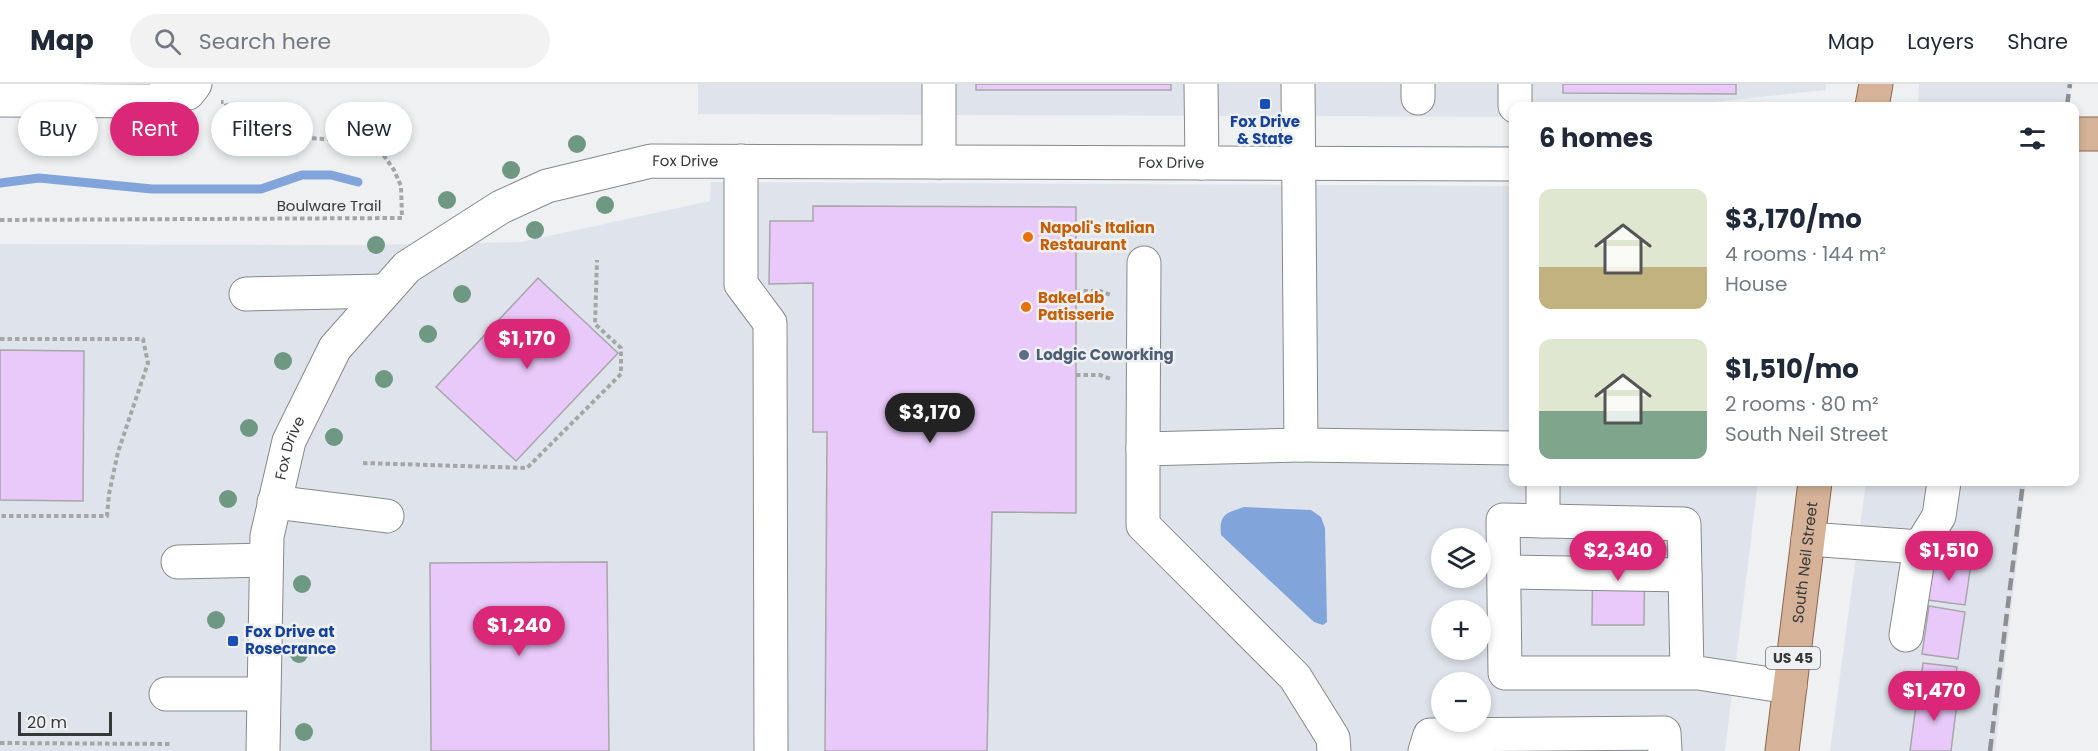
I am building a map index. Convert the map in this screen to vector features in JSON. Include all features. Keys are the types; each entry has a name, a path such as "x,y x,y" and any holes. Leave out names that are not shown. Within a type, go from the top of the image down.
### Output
{"main road":[{"path":"1873,102 1876,84"},
{"path":"2079,134 2098,134"},
{"name":"South Neil Street","path":"1782,751 1815,486"}],"street":[{"path":"939,84 939,162"},
{"path":"1201,84 1202,163"},
{"path":"1298,84 1301,446"},
{"path":"1515,84 1515,102"},
{"path":"0,100 151,101 205,90"},
{"name":"Fox Drive","path":"264,751 267,536 289,441 335,348 384,291 407,267 501,207 548,186 651,161 1509,164"},
{"path":"741,161 741,284 770,323 771,751"},
{"path":"1144,263 1143,525 1295,676 1333,738 1335,751"},
{"path":"246,294 384,291"},
{"path":"1143,448 1301,446 1509,448"},
{"path":"1543,486 1543,521"},
{"path":"1906,635 1920,547 1939,516 1943,486"},
{"path":"274,502 387,516"},
{"path":"1687,674 1684,524 1503,520 1505,674 1687,674 1790,687"},
{"path":"1808,539 1920,547"},
{"path":"178,562 266,560"},
{"path":"1504,572 1685,574"},
{"path":"166,694 263,694"},
{"path":"1425,751 1430,735 1665,733 1665,751"}],"path":[{"name":"Boulware Trail","path":"0,220 402,218 401,186 394,170 382,153 344,140 287,137 230,113 225,102 205,90"},
{"path":"363,463 527,468 621,374 621,348 595,324 597,260"},
{"path":"0,339 143,339 148,363 118,452 107,516 0,516"},
{"path":"0,743 172,744"}],"shaded area":[{"path":"698,84 1826,84 1826,90 1714,102 1509,102 1509,117 698,114"},
{"path":"1919,84 2071,84 2069,102 1918,102"},
{"path":"711,182 1509,186 1509,486 1758,486 1725,751 0,751 0,244 363,245 521,242 710,201"},
{"path":"1865,486 2026,486 1995,751 1830,751"}],"water":[{"path":"1244,507 1311,510 1321,517 1325,528 1327,622 1323,625 1314,622 1221,535 1221,523 1225,515"}],"building":[{"path":"976,84 1171,84 1171,90 976,90"},
{"path":"1563,84 1736,84 1736,94 1563,93"},
{"path":"813,206 1076,207 1076,513 992,512 987,751 825,751 827,432 813,432 813,283 769,284 770,221 813,221"},
{"path":"538,278 618,353 516,461 436,387"},
{"path":"0,350 84,351 83,501 0,500"},
{"path":"1593,538 1645,539 1644,625 1592,625"},
{"path":"1933,558 1971,564 1965,605 1928,600"},
{"path":"607,562 609,751 431,751 430,563"},
{"path":"1929,606 1965,612 1958,659 1922,654"},
{"path":"1923,663 1957,667 1954,692 1920,687"},
{"path":"1918,690 1958,694 1951,751 1910,751"}],"waterway":[{"path":"0,183 39,178 152,189 261,189 302,175 331,175 358,182"}],"railway":[{"path":"2068,102 2070,84"},
{"path":"1990,751 2023,486"}],"place":[{"name":"Fox Drive & State","path":"1265,104"},
{"name":"Napoli's Italian Restaurant","path":"1028,237"},
{"name":"BakeLab Patisserie","path":"1026,307"},
{"name":"Lodgic Coworking","path":"1024,355"},
{"name":"Fox Drive at Rosecrance","path":"233,641"}]}
